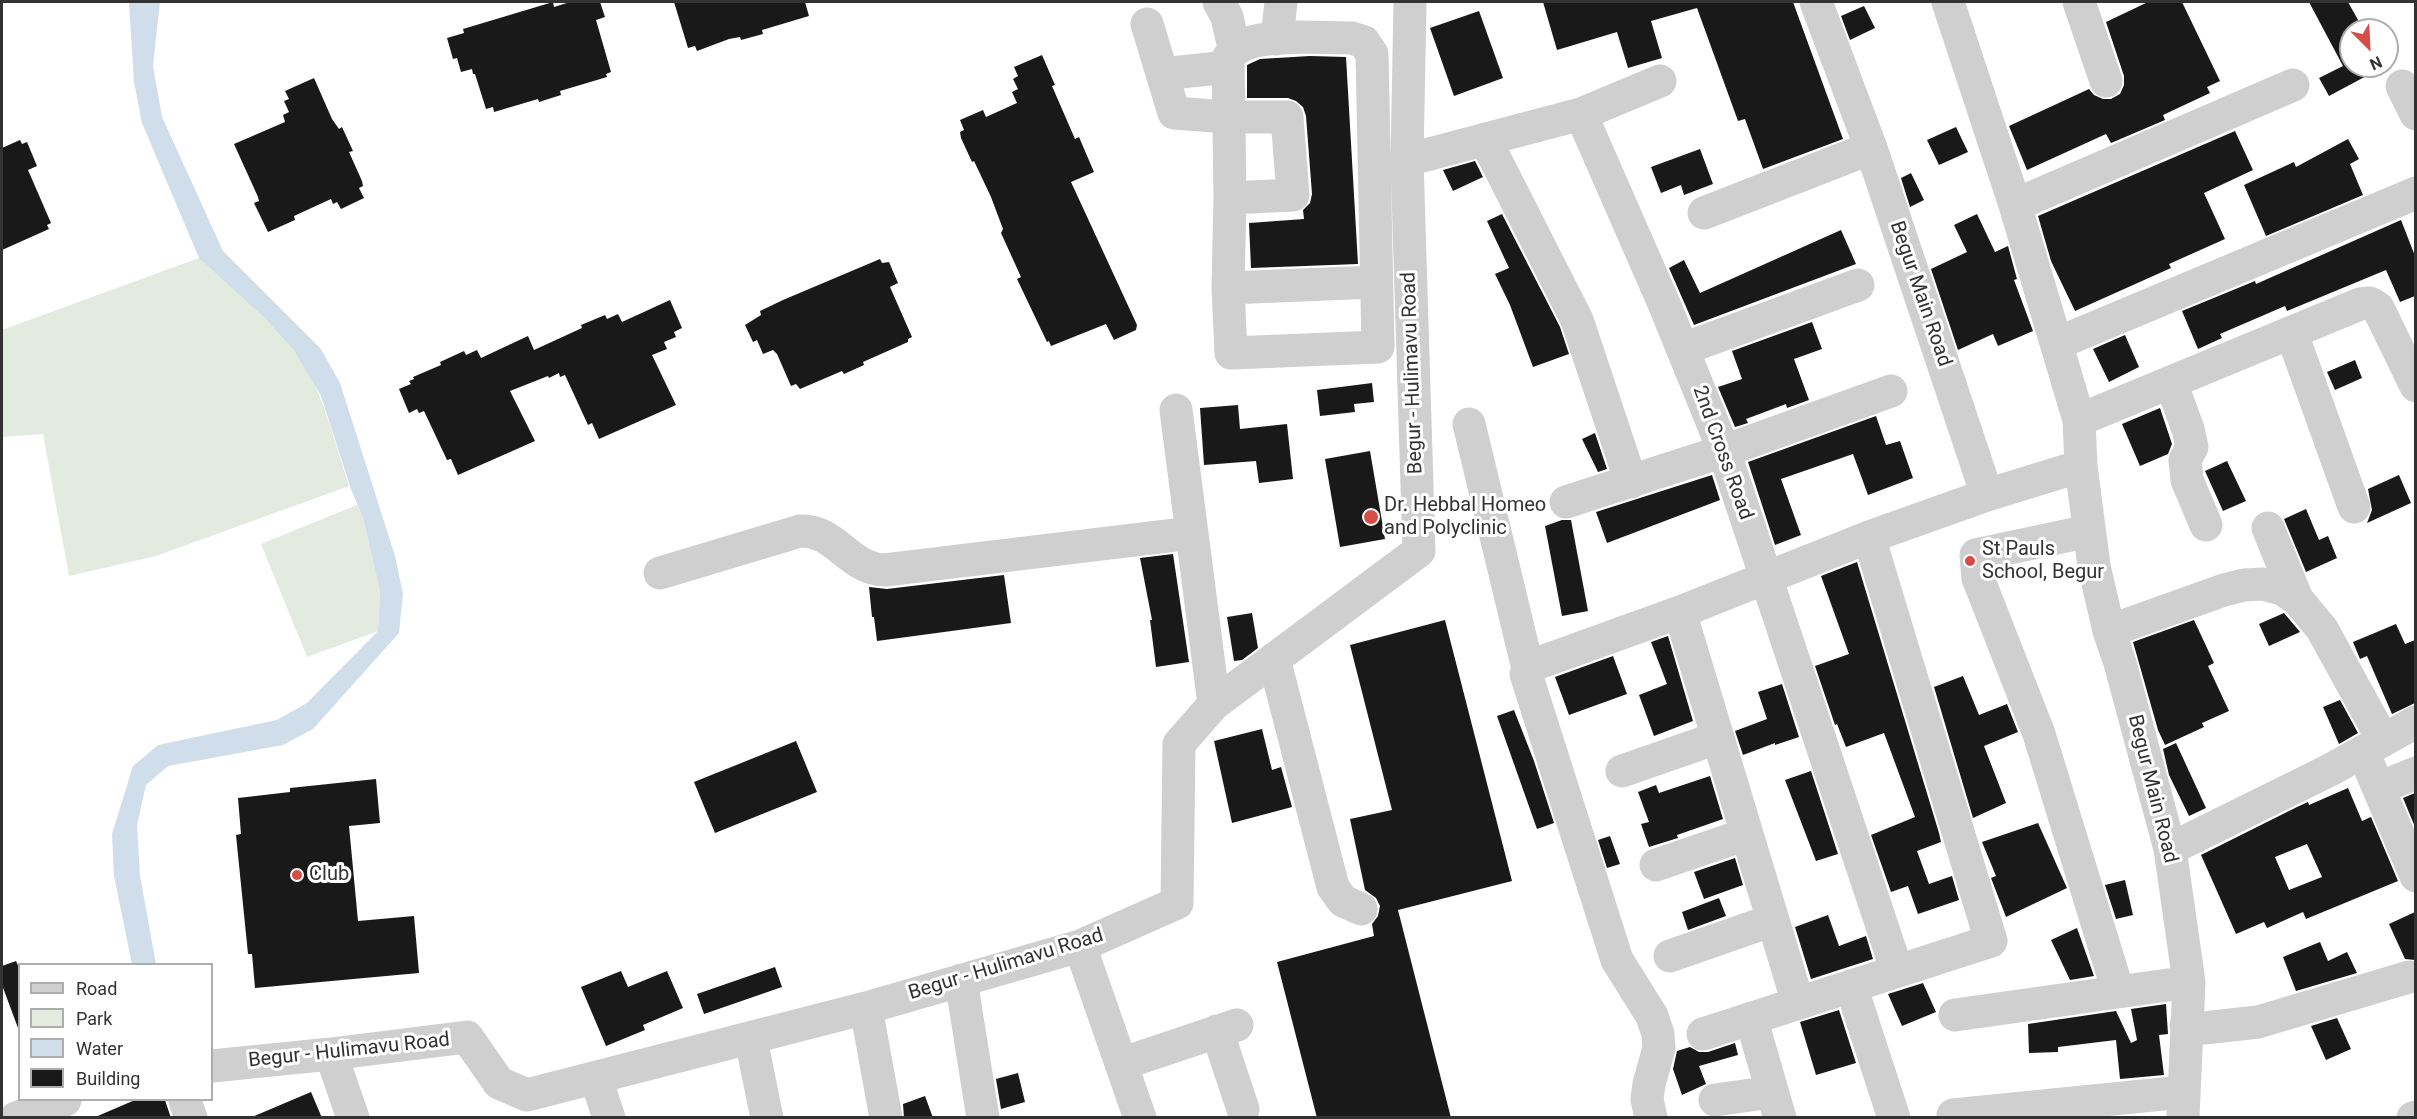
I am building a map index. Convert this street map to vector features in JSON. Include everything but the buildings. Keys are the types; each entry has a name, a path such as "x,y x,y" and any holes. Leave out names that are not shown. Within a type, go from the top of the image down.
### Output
{"street":[{"path":"1162,74 1231,58 1246,43 1289,38 1352,38 1364,42 1372,54 1378,347 1231,353 1228,288 1230,198 1228,117 1231,58 1227,17 1219,2"},
{"path":"1281,2 1289,38"},
{"path":"1289,38 1299,2"},
{"name":"Begur - Hulimavu Road","path":"213,1066 467,1037 499,1083 527,1095 751,1039 1080,946 1177,903 1179,744 1214,704 1419,551 1407,160 1410,2"},
{"name":"Begur Main Road","path":"1816,2 1870,148 1987,495"},
{"name":"Begur Main Road","path":"1947,2 2015,205 2058,343 2079,420 2081,466 2094,566 2109,632 2120,663 2170,849 2189,982 2183,1105"},
{"path":"2079,2 2106,81"},
{"path":"1146,24 1174,113 1228,117 1287,117 1293,195 1230,198"},
{"path":"1407,160 1581,114 1660,81"},
{"path":"2015,205 2292,85"},
{"name":"2nd Cross Road","path":"1581,114 1683,349 1724,451 1897,971"},
{"path":"1485,139 1576,320 1631,482"},
{"path":"1704,213 1870,148"},
{"path":"2058,343 2415,193"},
{"path":"1228,288 1375,282"},
{"path":"1683,349 1858,285"},
{"path":"2079,420 2360,304 2370,303 2378,308 2415,386"},
{"path":"2292,333 2354,507"},
{"path":"2170,383 2188,429 2192,447 2185,460 2187,480 2206,525"},
{"path":"1566,502 1724,451 1891,391"},
{"path":"1176,410 1214,704"},
{"path":"1469,424 1528,669"},
{"path":"1651,1118 1647,1099 1659,1048 1658,1034 1649,1010 1617,960 1609,938 1526,674 1528,669 1533,664 1680,612 1869,537 1987,495 2081,466"},
{"path":"2268,528 2297,599"},
{"path":"660,573 800,531 818,533 863,567 873,570 1192,533"},
{"path":"2089,531 1976,555 1978,578 2039,734 2118,991"},
{"path":"1703,1034 1991,941 1869,537"},
{"path":"2109,632 2224,590 2244,585 2264,584 2282,589 2297,599 2322,629 2373,746 2379,788 2415,876"},
{"path":"1680,612 1798,1003"},
{"path":"1274,659 1333,888 1343,901 1361,909"},
{"path":"2170,849 2373,746 2415,722"},
{"path":"1622,771 1717,738"},
{"path":"2379,788 2415,773"},
{"path":"1656,865 1747,834"},
{"path":"1670,956 1773,920"},
{"path":"1080,946 1140,1118"},
{"path":"2186,1026 2204,1028 2258,1022 2409,977"},
{"path":"961,980 983,1118"},
{"path":"1955,1015 2189,982"},
{"path":"1851,986 1894,1118"},
{"path":"866,1008 886,1118"},
{"path":"1715,1100 1776,1105 1751,1018"},
{"path":"1121,1064 1227,1028 1243,1109"},
{"path":"751,1039 767,1118"},
{"path":"331,1054 353,1118"},
{"path":"596,1078 609,1118"},
{"path":"16,1118 62,1101"},
{"path":"1953,1115 2183,1105"}],"green space":[{"path":"199,258 274,325 305,365 333,433 349,486 156,556 69,576 43,434 2,437 2,330"},
{"path":"357,505 363,518 380,591 378,631 307,657 261,544"}],"water":[{"path":"129,2 160,2 153,66 162,117 223,251 321,349 340,383 395,556 403,594 399,633 313,729 283,745 168,766 146,785 137,825 140,876 156,963 132,963 114,876 112,834 133,766 158,745 277,720 307,703 378,631 380,591 363,518 351,489 321,396 294,350 264,317 199,258 142,123 134,82"}],"place":[{"name":"Dr. Hebbal Homeo and Polyclinic","path":"1371,517"},
{"name":"St Pauls School, Begur","path":"1970,561"},
{"name":"Club","path":"297,875"}]}
